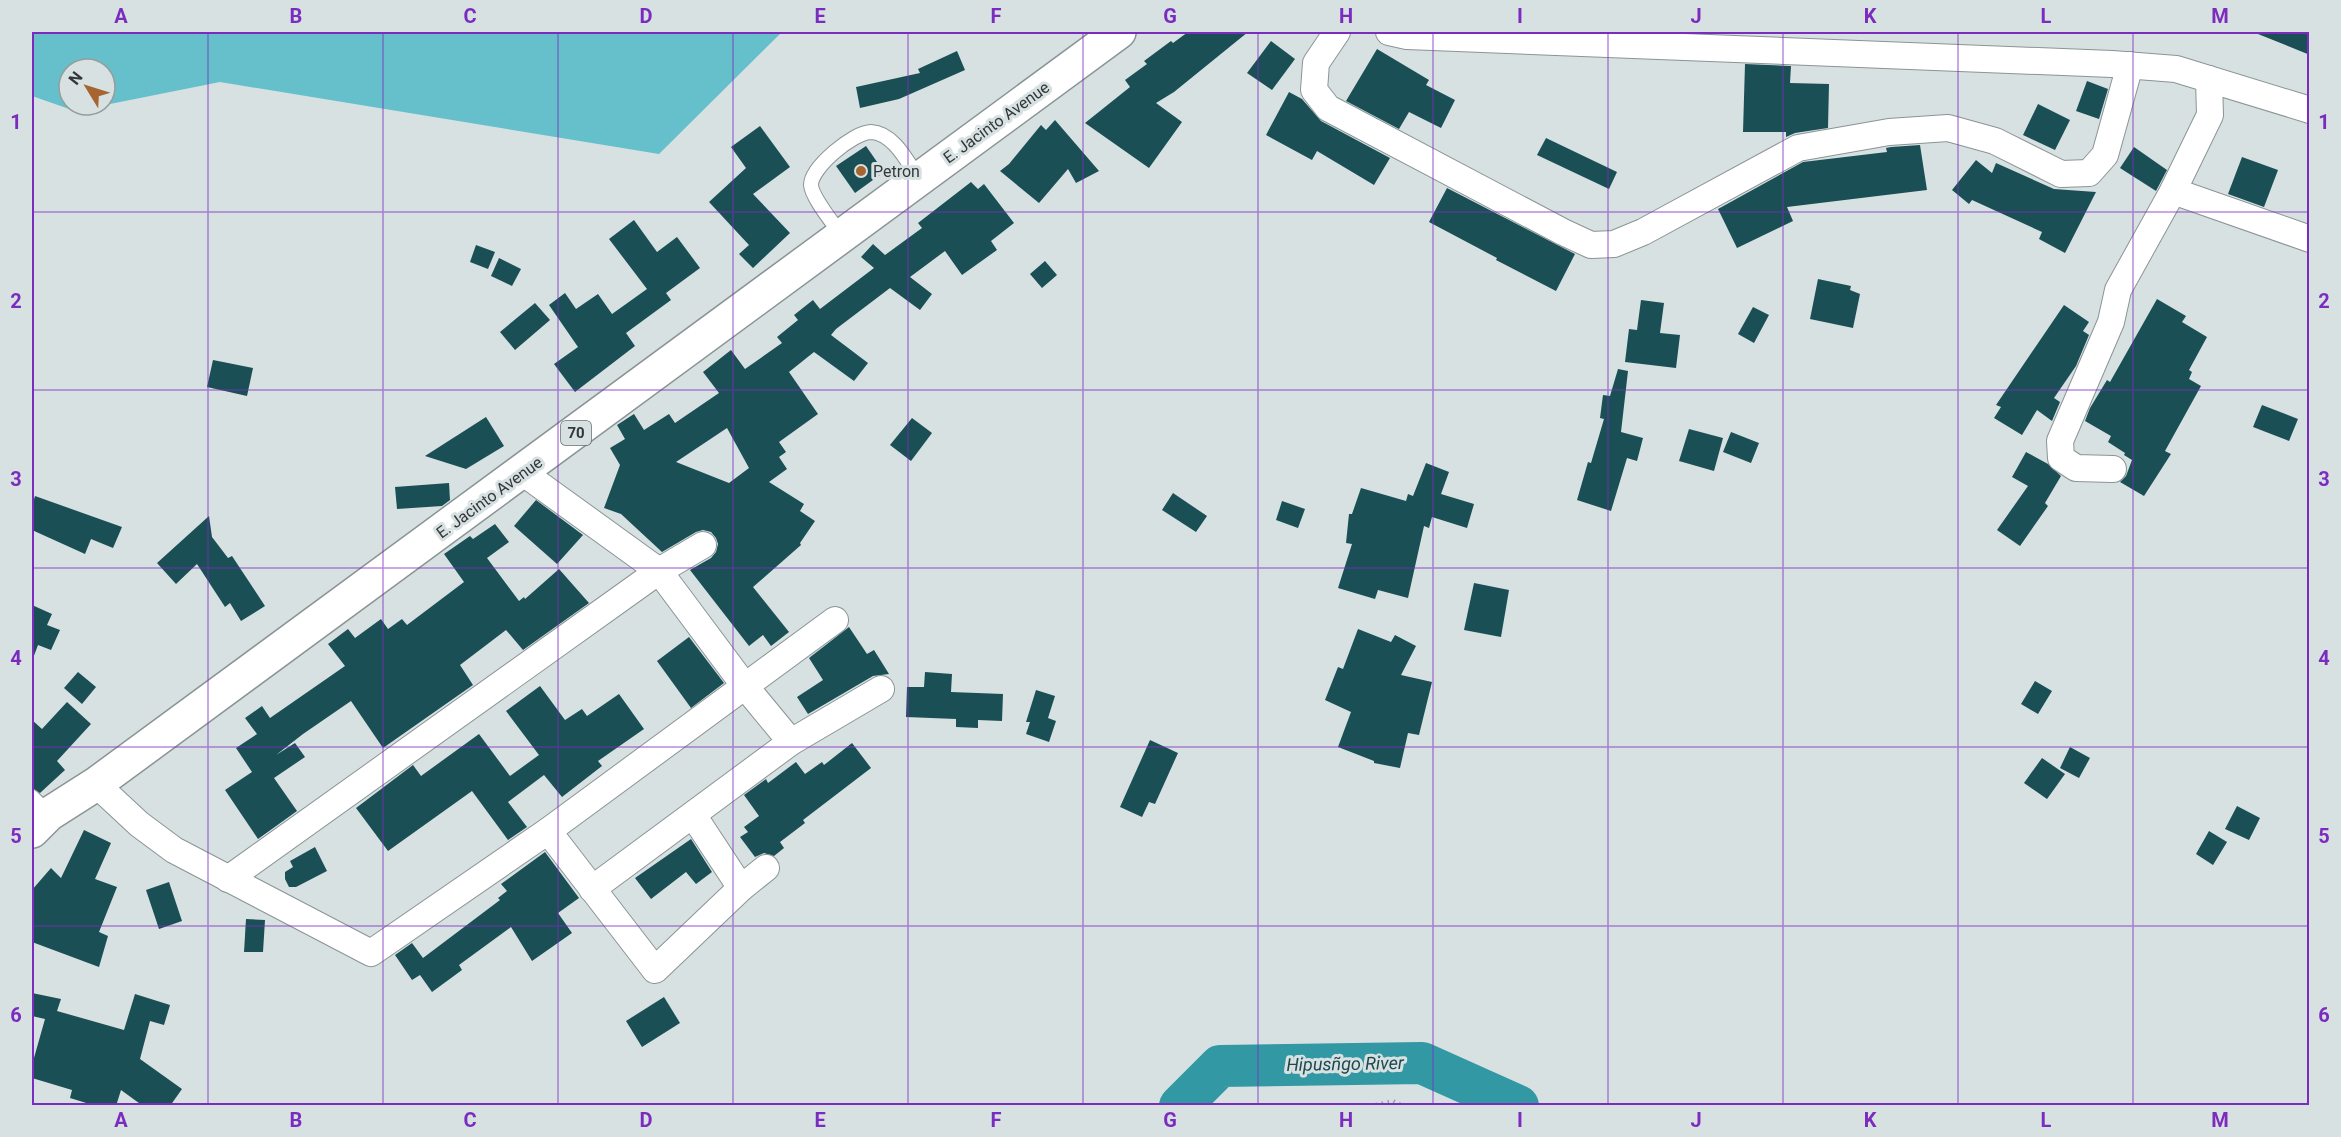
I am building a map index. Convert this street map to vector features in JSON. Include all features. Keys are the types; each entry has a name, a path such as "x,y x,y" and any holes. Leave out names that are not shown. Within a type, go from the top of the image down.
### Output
{"main road":[{"name":"E. Jacinto Avenue","path":"37,814 96,784 1119,32"}],"street":[{"path":"1337,32 1316,63 1314,90 1328,108 1563,232 1591,244 1614,244 1642,232 1798,148 1889,132 1948,128 1995,141 2061,174 2089,173 2104,155 2130,65"},
{"path":"1389,32 1407,36 2130,65 2176,69 2310,110"},
{"path":"2113,469 2076,468 2061,458 2060,441 2112,321 2118,290 2173,191 2210,115 2209,79"},
{"path":"2173,191 2310,239"},
{"path":"522,472 659,572 744,685 791,742"},
{"path":"228,879 659,572 703,545"},
{"path":"96,784 139,824 174,850 371,953 548,831 835,620"},
{"path":"592,889 791,742 881,689"},
{"path":"693,815 741,888"},
{"path":"548,831 655,970 741,888 766,868"}],"lane":[{"path":"842,236 811,186 813,175 821,162 858,136 871,132 887,138 919,179"}],"path":[{"path":"1370,1106 1393,1101 1403,1106"}],"shaded area":[{"path":"32,32 782,32 659,154 220,82 117,103 117,57 57,57 57,105 32,96"}],"building":[{"path":"1188,32 1248,32 1174,92 1156,103 1182,122 1149,168 1085,123 1130,87 1125,80 1147,64 1144,61 1171,41 1173,43"},
{"path":"2253,32 2310,32 2310,55"},
{"path":"1271,41 1295,59 1272,90 1247,73"},
{"path":"1377,49 1429,80 1426,85 1455,100 1441,128 1409,112 1399,129 1346,101"},
{"path":"957,51 965,70 899,99 860,108 856,87 920,73 918,69"},
{"path":"1745,64 1791,66 1790,83 1829,84 1828,128 1795,133 1786,137 1786,132 1743,132"},
{"path":"2087,81 2108,89 2099,119 2076,111"},
{"path":"1289,92 1302,99 1321,121 1390,158 1374,185 1317,151 1312,160 1266,135"},
{"path":"2038,104 2070,120 2055,150 2023,135"},
{"path":"1055,120 1099,171 1076,183 1068,169 1039,203 1000,171 1009,164 1041,125 1046,130"},
{"path":"760,126 790,167 753,194 790,233 753,268 739,254 749,245 709,202 746,168 731,147"},
{"path":"1546,138 1617,172 1609,189 1537,155"},
{"path":"1920,145 1927,190 1787,207 1793,221 1737,248 1718,209 1803,162 1887,152 1886,148 1891,147"},
{"path":"866,146 884,172 855,193 836,166"},
{"path":"2134,147 2167,170 2156,191 2120,168"},
{"path":"2242,157 2278,170 2264,207 2228,194"},
{"path":"1976,160 1992,173 1996,163 2054,189 2096,192 2065,253 2039,239 2042,232 1972,200 1969,204 1952,190"},
{"path":"971,182 978,189 984,184 1014,223 991,241 997,250 962,275 945,251 910,277 932,294 920,310 890,288 836,329 831,335 868,363 854,381 814,352 789,372 818,414 779,442 786,452 779,457 787,469 769,482 804,504 800,511 815,521 800,543 801,545 753,587 789,632 771,646 763,635 749,646 690,570 711,558 716,552 718,544 711,532 703,530 696,532 662,552 621,514 604,508 620,465 610,448 625,439 617,425 634,414 644,430 669,414 675,423 719,393 703,372 731,350 745,369 782,343 777,337 798,320 794,315 813,300 820,309 874,268 861,257 873,244 885,255 922,228 918,223","holes":["727,428 749,468 729,483 676,462"]},
{"path":"1447,188 1575,254 1556,291 1429,222"},
{"path":"634,220 657,252 677,237 700,268 666,293 671,300 626,333 635,346 575,392 554,364 578,347 549,305 565,293 576,309 598,294 612,314 647,289 609,239"},
{"path":"476,245 495,252 488,269 470,262"},
{"path":"499,258 521,269 512,286 491,276"},
{"path":"1045,261 1057,275 1042,288 1030,274"},
{"path":"1818,279 1851,286 1850,290 1860,294 1853,328 1810,319"},
{"path":"2157,299 2186,316 2182,322 2207,337 2189,370 2192,372 2189,379 2201,386 2165,451 2171,454 2144,496 2120,482 2126,476 2132,460 2108,442 2111,436 2085,421 2090,408 2107,380 2110,382"},
{"path":"1641,300 1664,303 1660,333 1680,335 1676,368 1625,362 1629,329 1637,330"},
{"path":"535,303 550,320 515,350 500,332"},
{"path":"2064,305 2089,322 2083,331 2089,335 2076,366 2054,398 2060,402 2052,421 2037,410 2022,435 1994,418 2001,407 1996,405"},
{"path":"1753,307 1769,315 1754,343 1738,334"},
{"path":"213,360 253,368 247,396 207,387"},
{"path":"1618,369 1628,371 1621,432 1643,438 1637,461 1627,458 1611,511 1577,500 1604,419 1600,418 1603,395 1610,396"},
{"path":"2262,405 2298,419 2289,441 2253,427"},
{"path":"486,417 504,446 466,469 425,456"},
{"path":"912,418 932,433 911,461 890,445"},
{"path":"1689,429 1723,438 1714,471 1679,461"},
{"path":"1731,432 1759,443 1751,463 1723,452"},
{"path":"2026,452 2048,464 2061,476 2045,503 2048,506 2020,546 1997,530 2028,486 2012,477"},
{"path":"1426,463 1449,472 1441,494 1474,504 1467,528 1432,517 1429,528 1424,526 1408,598 1378,590 1375,599 1338,588 1352,544 1346,543 1349,514 1352,514 1361,488 1406,501 1408,494 1413,496"},
{"path":"449,483 450,500 442,506 397,509 395,487"},
{"path":"1173,493 1207,516 1196,532 1162,510"},
{"path":"35,496 122,527 113,548 91,539 85,554 32,530 32,506"},
{"path":"536,500 583,535 557,564 514,526"},
{"path":"1282,501 1305,509 1298,528 1276,520"},
{"path":"209,516 212,537 228,558 232,556 265,606 241,621 230,603 225,607 197,564 176,584 157,563"},
{"path":"495,524 509,542 487,558 519,601 524,597 525,599 559,569 589,603 523,650 506,630 460,665 473,685 383,748 351,701 303,734 276,755 295,743 305,757 274,778 297,811 258,839 225,790 252,772 236,748 257,734 245,718 262,706 270,718 345,666 328,644 348,629 355,638 381,619 388,629 402,619 407,625 464,582 444,554 470,536 473,539"},
{"path":"1474,583 1509,590 1501,637 1464,630"},
{"path":"32,605 52,614 47,625 60,630 51,650 38,645 32,661"},
{"path":"849,627 867,654 874,650 889,674 873,676 808,714 797,697 823,680 809,658"},
{"path":"1358,629 1391,642 1395,635 1416,646 1401,675 1432,682 1419,735 1408,733 1400,768 1374,763 1374,761 1338,747 1351,712 1325,700 1338,667 1343,669"},
{"path":"689,637 724,683 691,708 657,661"},
{"path":"78,672 96,687 82,704 64,688"},
{"path":"925,672 952,674 951,692 1003,694 1002,721 978,720 978,728 956,727 956,719 906,717 907,687 924,687"},
{"path":"2035,681 2052,691 2038,714 2021,704"},
{"path":"540,686 565,720 582,709 587,716 619,694 644,729 598,761 602,766 562,797 544,775 508,802 527,827 508,840 472,791 388,851 356,808 413,765 421,776 479,734 510,776 539,755 506,711"},
{"path":"1036,690 1055,696 1048,718 1056,721 1049,742 1026,734 1030,722 1026,722"},
{"path":"67,702 91,724 57,761 65,770 40,793 32,788 32,720 42,729"},
{"path":"1150,740 1178,753 1155,804 1149,802 1142,817 1120,807"},
{"path":"852,743 871,768 803,820 805,823 780,842 784,848 774,856 764,853 755,857 740,837 748,832 744,827 759,816 744,795 766,779 768,783 796,762 805,774 822,762 824,765"},
{"path":"2070,747 2090,758 2079,778 2060,768"},
{"path":"2042,758 2065,774 2047,799 2024,783"},
{"path":"2237,806 2260,818 2249,840 2225,829"},
{"path":"84,830 111,843 95,879 117,887 99,932 108,936 99,967 32,942 32,890 51,868 61,878"},
{"path":"2209,831 2227,842 2213,865 2196,854"},
{"path":"691,839 712,872 696,884 686,872 651,899 635,878"},
{"path":"315,847 327,871 296,887 289,887 285,879 285,872 293,867 290,861"},
{"path":"545,852 579,898 558,913 572,933 532,961 511,927 459,965 462,970 432,992 420,975 412,980 395,955 412,943 423,958 500,900 498,898 507,891 501,884"},
{"path":"169,882 182,921 159,929 146,890"},
{"path":"246,919 265,920 263,952 244,952"},
{"path":"32,993 61,999 57,1011 124,1030 135,994 170,1005 164,1025 150,1021 140,1059 182,1089 170,1106 143,1106 121,1090 116,1106 96,1106 70,1098 72,1090 32,1078 32,1065 45,1019 32,1016"},
{"path":"664,997 680,1023 642,1047 626,1021"}],"waterway":[{"name":"Hipusñgo River","path":"1180,1106 1220,1066 1422,1063 1518,1106"}],"place":[{"name":"Petron","path":"861,171"}]}
